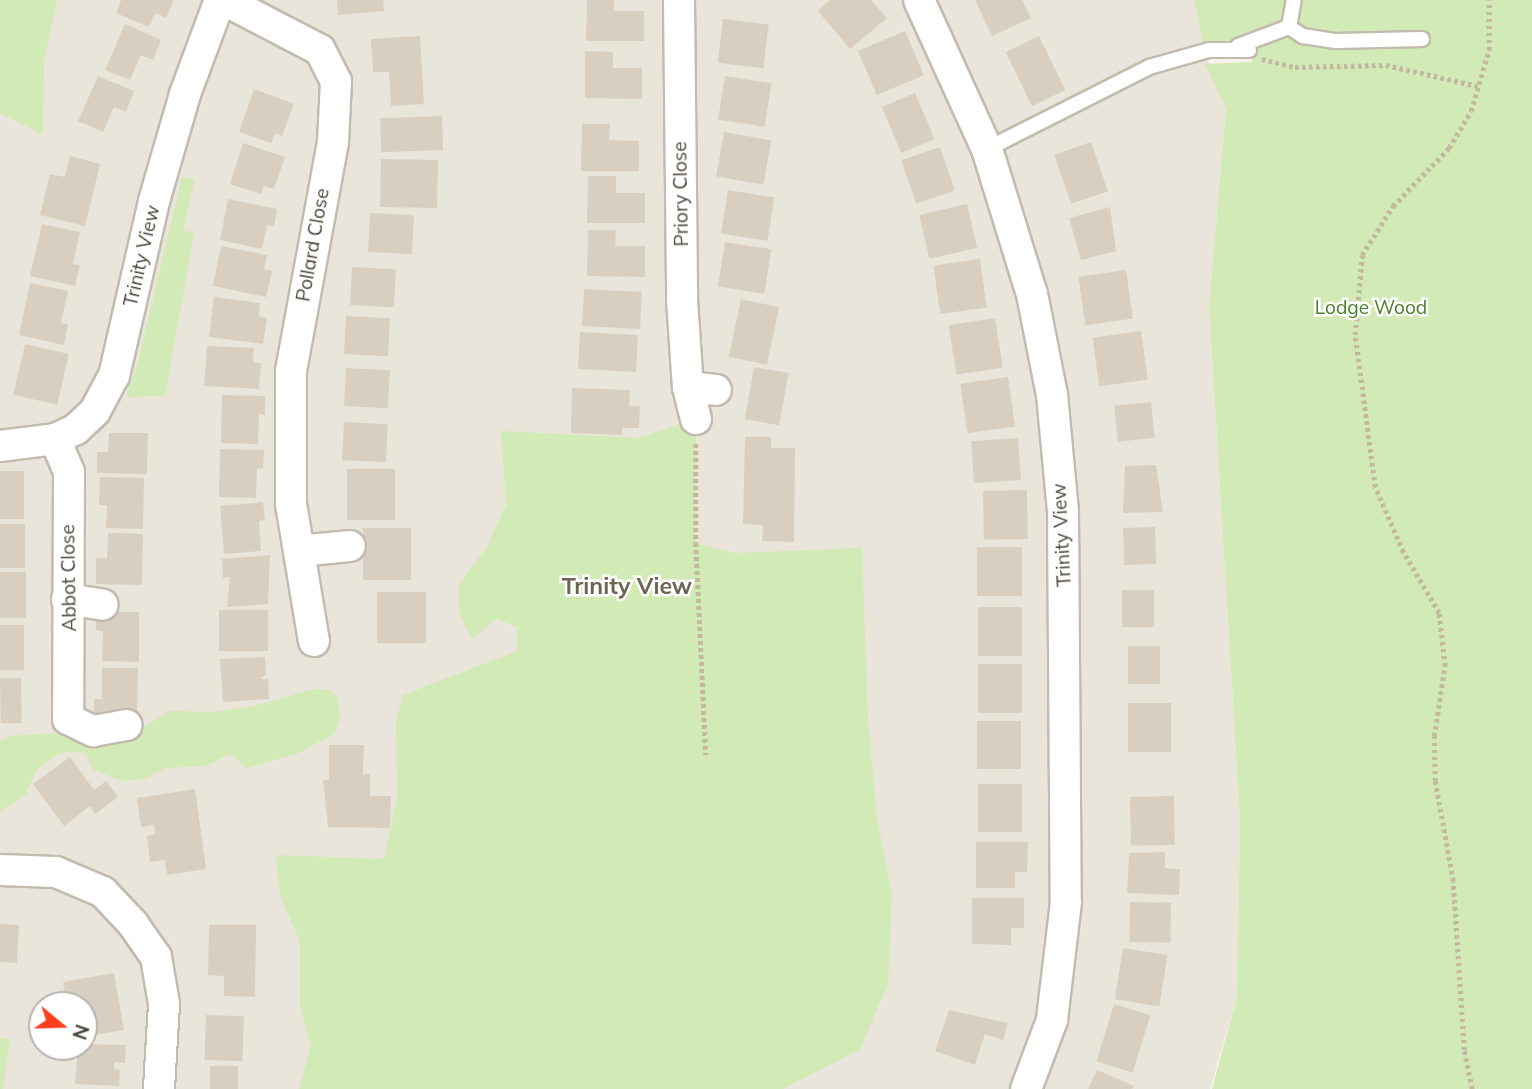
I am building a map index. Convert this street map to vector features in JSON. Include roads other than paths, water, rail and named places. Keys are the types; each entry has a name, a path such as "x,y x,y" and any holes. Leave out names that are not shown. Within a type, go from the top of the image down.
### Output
{"street":[{"name":"Trinity View","path":"0,446 55,439 76,429 95,411 114,376 154,201 185,94 222,0"},
{"name":"Pollard Close","path":"222,0 320,50 336,81 333,142 291,371 291,504 314,641"},
{"name":"Priory Close","path":"679,0 682,300 702,388 696,419"},
{"name":"Trinity View","path":"919,0 987,149 1032,294 1052,395 1063,512 1066,902 1052,1020 1026,1089"},
{"name":"Abbot Close","path":"55,439 69,472 68,719 93,731 126,725"},
{"path":"299,551 349,546"},
{"path":"68,599 103,605"},
{"path":"0,870 56,872 103,892 133,923 156,957 164,1004 159,1089"}],"lane":[{"path":"1289,27 1294,0"},
{"path":"987,149 1149,67 1243,48 1289,27"},
{"path":"1289,27 1303,36 1336,41 1422,39"}],"district":[{"name":"Trinity View","path":"627,586"}],"park label":[{"name":"Lodge Wood","path":"1371,308"}]}
